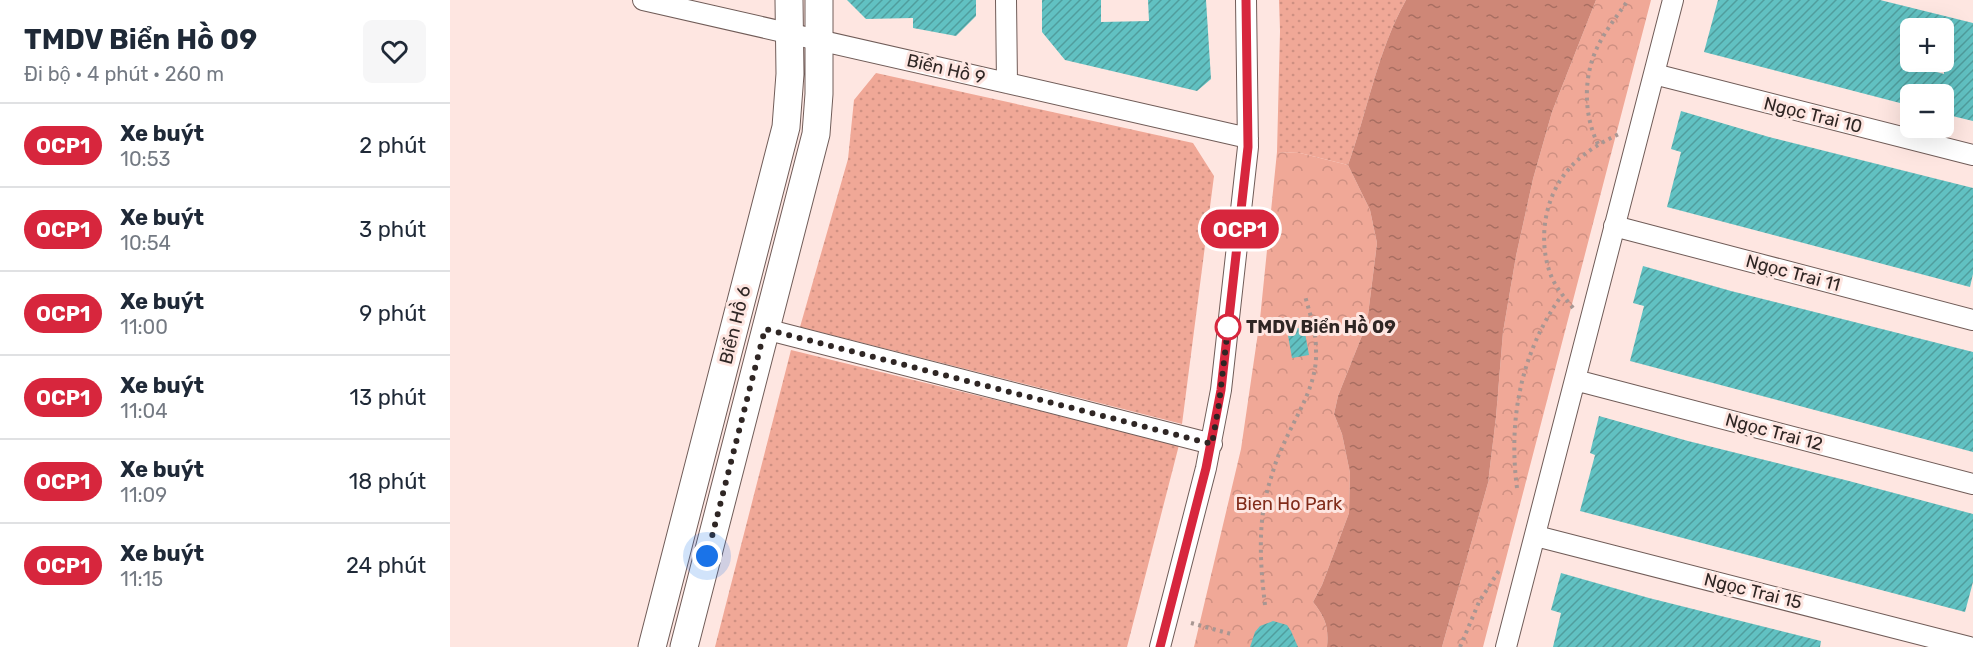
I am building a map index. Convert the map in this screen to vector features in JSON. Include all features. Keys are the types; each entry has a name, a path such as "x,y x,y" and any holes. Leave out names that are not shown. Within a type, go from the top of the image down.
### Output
{"street":[{"name":"Biển Hồ 9","path":"643,0 1248,138"},
{"name":"Biển Hồ 6","path":"652,647 786,127 790,74 789,0"},
{"name":"Biển Hồ 6","path":"684,647 816,134 819,111 819,0"},
{"path":"1006,0 1007,83"},
{"path":"1160,647 1212,444 1221,390 1247,170 1246,0"},
{"path":"1506,647 1673,0"},
{"name":"Ngọc Trai 10","path":"1654,74 1973,155"},
{"name":"Ngọc Trai 11","path":"1614,226 1973,320"},
{"path":"765,329 1212,444"},
{"name":"Ngọc Trai 12","path":"1575,380 1973,484"},
{"name":"Ngọc Trai 15","path":"1536,536 1970,647"}],"path":[{"path":"1598,144 1588,116 1587,95 1590,68 1598,46 1628,0"},
{"path":"1576,311 1562,295 1551,277 1544,235 1547,212 1554,191 1563,176 1586,152 1622,132"},
{"path":"1516,488 1514,444 1520,385 1539,330 1562,295"},
{"path":"1265,605 1260,542 1264,507 1270,479 1281,448 1305,400 1313,377 1317,351 1313,324 1305,296"},
{"path":"1460,647 1479,602 1500,569"},
{"path":"1191,623 1231,633"}],"green space":[{"path":"1279,0 1406,0 1380,61 1348,165 1300,153 1277,152"},
{"path":"1596,0 1651,0 1483,647 1442,647 1488,483 1503,332 1516,256 1533,179 1552,112"},
{"path":"876,73 1193,143 1214,176 1182,424 800,327 848,159 854,100"},
{"name":"Bien Ho Park","path":"1277,152 1300,153 1348,165 1370,210 1377,243 1367,323 1338,396 1334,414 1342,434 1350,473 1349,513 1322,585 1313,602 1325,623 1327,647 1194,647 1241,449 1260,319"},
{"path":"791,350 1179,445 1127,647 715,647"}],"water":[{"path":"1406,0 1596,0 1552,112 1533,179 1516,256 1503,332 1488,483 1442,647 1327,647 1325,623 1313,602 1322,585 1349,513 1350,473 1342,434 1334,414 1338,396 1367,323 1377,243 1370,210 1348,165 1380,61"}],"building":[{"path":"847,0 976,0 976,16 956,36 913,28 913,18 866,19"},
{"path":"1042,0 1101,0 1101,22 1149,21 1148,0 1206,0 1211,79 1197,91 1065,60 1042,32"},
{"path":"1718,0 1880,0 1953,18 1900,18 1900,72 1944,74 1944,72 1954,72 1954,18 1973,23 1973,121 1954,116 1954,84 1900,84 1900,103 1704,52"},
{"path":"1681,111 1769,137 1973,188 1973,274 1970,287 1667,207 1681,152 1671,149"},
{"path":"1643,266 1731,291 1973,352 1973,452 1630,361 1644,306 1633,303"},
{"path":"1304,327 1309,355 1292,358 1287,330"},
{"path":"1599,416 1973,514 1973,582 1965,612 1580,511 1595,455 1590,453"},
{"path":"1561,573 1649,598 1821,641 1820,647 1553,647 1561,613 1551,610"},
{"path":"1273,621 1287,625 1298,647 1250,647 1255,632 1260,626"}],"bus line":[{"name":"OCP1","path":"1160,647 1206,468 1221,390 1247,170 1246,0"}],"place":[{"name":"TMDV Biển Hồ 09","path":"1228,327"}],"route":[{"path":"707,556 765,329 1212,444 1229,319 1228,327"}]}
